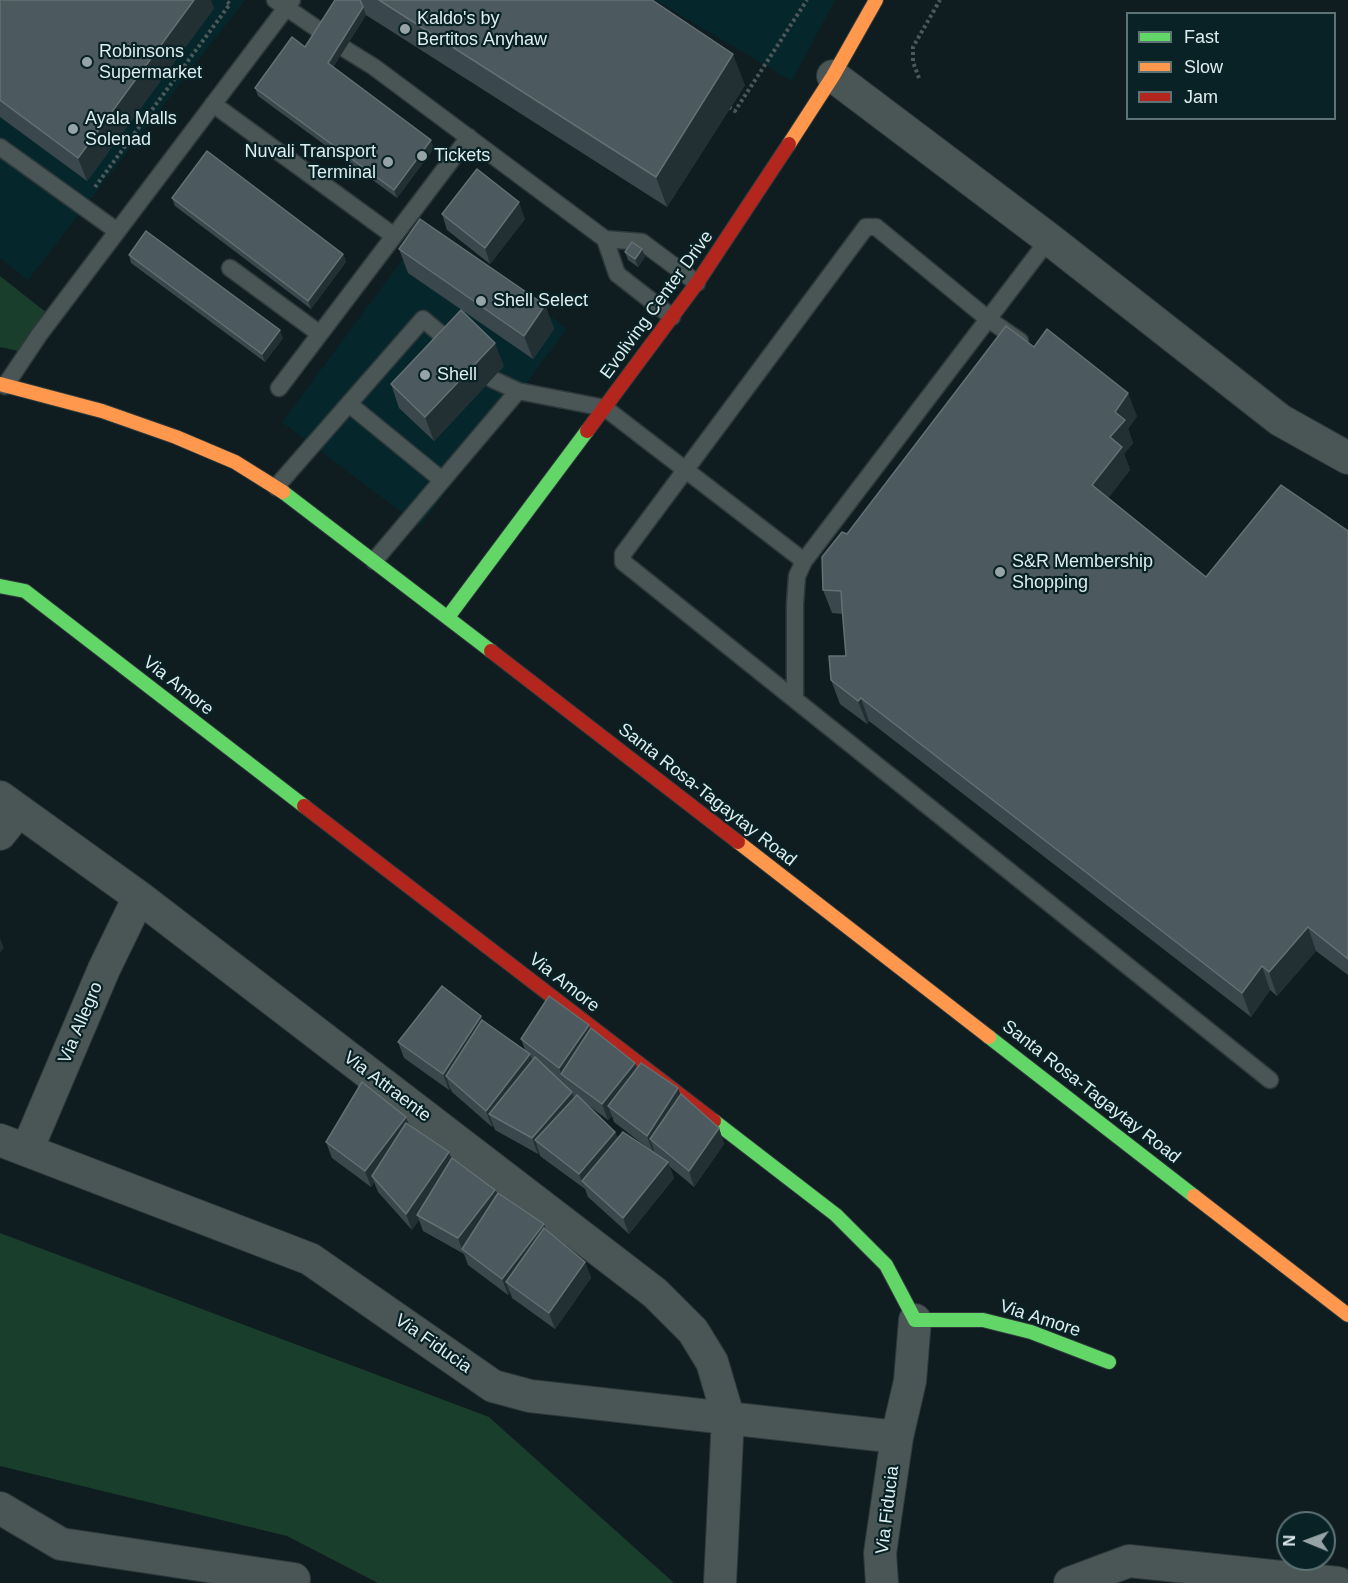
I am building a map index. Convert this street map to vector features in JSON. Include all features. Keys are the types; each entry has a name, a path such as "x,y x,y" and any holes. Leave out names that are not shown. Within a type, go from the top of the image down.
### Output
{"street":[{"name":"Evoliving Center Drive","path":"448,617 697,283 833,76 876,0"},
{"path":"833,76 1049,239 1280,420 1348,458"},
{"name":"Santa Rosa-Tagaytay Road","path":"3,385 102,411 176,437 236,462 276,487 448,617 1348,1315"},
{"name":"Via Amore","path":"0,586 25,591 836,1215 886,1265 915,1320 983,1320 1031,1332 1109,1362"},
{"name":"Via Attraente","path":"6,814 139,897 655,1293 693,1330 712,1362 728,1416 720,1583"},
{"name":"Via Allegro","path":"14,1145 139,897"},
{"name":"Via Fiducia","path":"14,1145 310,1259 493,1386 530,1396 728,1416 897,1437"},
{"name":"Via Fiducia","path":"882,1583 880,1553 897,1437 910,1381 915,1320"},
{"path":"0,1508 62,1544 303,1582"},
{"path":"1070,1583 1129,1562 1338,1583"}],"lane":[{"path":"3,385 213,104 284,3 322,33"},
{"path":"345,49 374,67 605,239 642,242 697,283"},
{"path":"213,104 394,236"},
{"path":"279,388 469,137"},
{"path":"0,147 117,231"},
{"path":"1032,349 988,319 876,227 866,227 623,554 623,562 1270,1080"},
{"path":"605,239 617,274 672,317"},
{"path":"795,699 795,604 797,576 804,561 1049,239"},
{"path":"230,268 320,334"},
{"path":"276,487 423,320 457,347"},
{"path":"492,379 518,391 605,408 804,561"},
{"path":"374,561 518,391"},
{"path":"349,404 442,480"}],"path":[{"path":"91,193 230,4 225,0"},
{"path":"729,107 735,111 807,0"},
{"path":"919,78 913,62 913,47 940,0"}],"shaded area":[{"name":"Ayala Malls Solenad","path":"0,0 245,0 28,280 0,258"},
{"path":"655,0 835,0 792,81"},
{"name":"Shell","path":"429,224 567,329 420,526 282,422"}],"green space":[{"path":"0,276 52,317 27,353 0,347"},
{"path":"0,1233 489,1417 674,1583 378,1583 287,1536 0,1466"}],"building":[{"name":"Robinsons Supermarket","path":"0,0 194,0 78,158 0,100"},
{"path":"335,0 360,0 363,7 328,63 431,140 394,190 255,88 292,37 305,47"},
{"path":"379,0 652,0 733,54 656,177"},
{"path":"207,151 343,254 308,301 172,198"},
{"path":"477,169 519,202 485,248 442,214"},
{"path":"420,219 545,305 524,336 399,249"},
{"path":"146,231 280,330 262,354 129,255"},
{"path":"632,242 642,249 635,259 625,252"},
{"path":"461,310 495,343 425,417 391,384"},
{"path":"1006,326 1034,347 1047,329 1128,393 1115,412 1125,420 1110,437 1122,447 1092,485 1206,577 1281,485 1348,531 1348,959 1308,927 1269,972 1262,966 1242,993 861,698 858,701 831,680 829,656 846,656 841,591 823,590 822,557 842,532 847,534"},
{"path":"442,986 481,1016 443,1074 398,1042"},
{"path":"549,996 589,1025 559,1068 521,1039"},
{"path":"482,1020 530,1054 486,1111 446,1076"},
{"path":"591,1028 635,1063 602,1104 561,1074"},
{"path":"535,1057 572,1092 532,1138 489,1114"},
{"path":"641,1063 678,1088 647,1136 608,1106"},
{"path":"362,1082 406,1117 365,1171 326,1142"},
{"path":"681,1094 719,1128 689,1171 650,1139"},
{"path":"577,1095 615,1132 579,1174 535,1140"},
{"path":"406,1123 449,1152 406,1214 372,1176"},
{"path":"623,1132 668,1162 623,1218 582,1181"},
{"path":"452,1158 495,1190 458,1238 417,1215"},
{"path":"498,1193 544,1224 502,1279 462,1249"},
{"path":"544,1228 585,1262 549,1313 506,1282"}],"traffic: fast":[{"path":"448,617 587,431"},
{"path":"283,492 491,651"},
{"path":"0,586 25,591 304,806"},
{"path":"989,1037 1194,1196"},
{"path":"714,1121 836,1215 886,1265 915,1320 983,1320 1031,1332 1109,1362"}],"traffic: slow":[{"path":"789,144 833,76 876,0"},
{"path":"0,384 102,411 176,437 235,462 283,492"},
{"path":"738,842 989,1037"},
{"path":"1194,1196 1348,1315"}],"traffic: jam":[{"path":"587,431 697,283 789,144"},
{"path":"491,651 738,842"},
{"path":"304,806 714,1121"}],"place":[{"name":"Kaldo's by Bertitos Anyhaw","path":"405,29"},
{"name":"Robinsons Supermarket","path":"87,62"},
{"name":"Ayala Malls Solenad","path":"73,129"},
{"name":"Tickets","path":"422,156"},
{"name":"Nuvali Transport Terminal","path":"388,162"},
{"name":"Shell Select","path":"481,301"},
{"name":"Shell","path":"425,375"},
{"name":"S&R Membership Shopping","path":"1000,572"}]}
